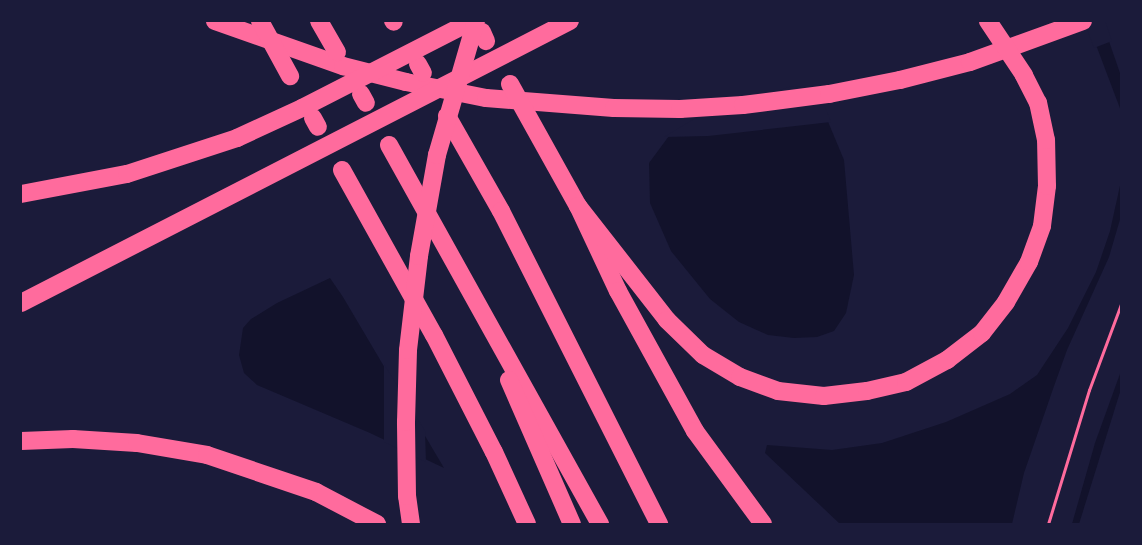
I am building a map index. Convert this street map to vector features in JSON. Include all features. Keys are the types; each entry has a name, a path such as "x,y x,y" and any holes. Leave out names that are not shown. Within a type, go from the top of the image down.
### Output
{"highway":[{"path":"215,21 343,66 486,98 614,108 680,109 797,98 900,80 970,62 1083,21"},
{"path":"260,21 290,76"},
{"path":"319,21 337,52"},
{"path":"21,303 570,21"},
{"path":"578,206 667,320 703,355 740,377 778,391 824,396 867,391 906,382 947,360 982,333 1012,292 1029,262 1042,226 1047,186 1046,140 1038,103 1024,75 988,21"},
{"path":"24,192 86,184 198,153 264,126 361,92 479,29"},
{"path":"411,524 407,496 406,410 408,350 419,256 437,155 479,29"},
{"path":"510,84 578,206 618,291 695,430 763,524"},
{"path":"447,116 501,211 659,524"},
{"path":"389,145 600,524"},
{"path":"342,170 434,335 494,452 527,524"},
{"path":"465,280 572,524"},
{"path":"21,441 73,439 137,443 207,455 316,492 377,524"}],"path":[{"path":"1048,524 1089,390 1121,304"}],"shaded area":[{"path":"1087,21 1102,21 1121,76 1121,111"},
{"path":"819,100 844,160 854,275 846,313 834,331 817,337 794,338 768,335 739,322 710,299 671,251 650,203 649,163 669,136"},
{"path":"1121,181 1121,216 1109,257 1067,350 1024,473 1012,524 840,524 765,453 767,445 832,450 882,443 946,422 1010,394 1037,375 1068,328 1096,272 1110,231"},
{"path":"330,278 444,468 370,433 257,385 244,373 239,355 243,328 251,319 277,303"},
{"path":"1121,371 1121,389 1079,524 1072,524 1095,443"}],"pier":[{"path":"1084,21 1105,21 1112,41 1094,48"},
{"path":"792,86 809,88 823,102 831,122 708,136 664,137 694,119"},
{"path":"384,364 425,431 426,462 384,442"}]}
